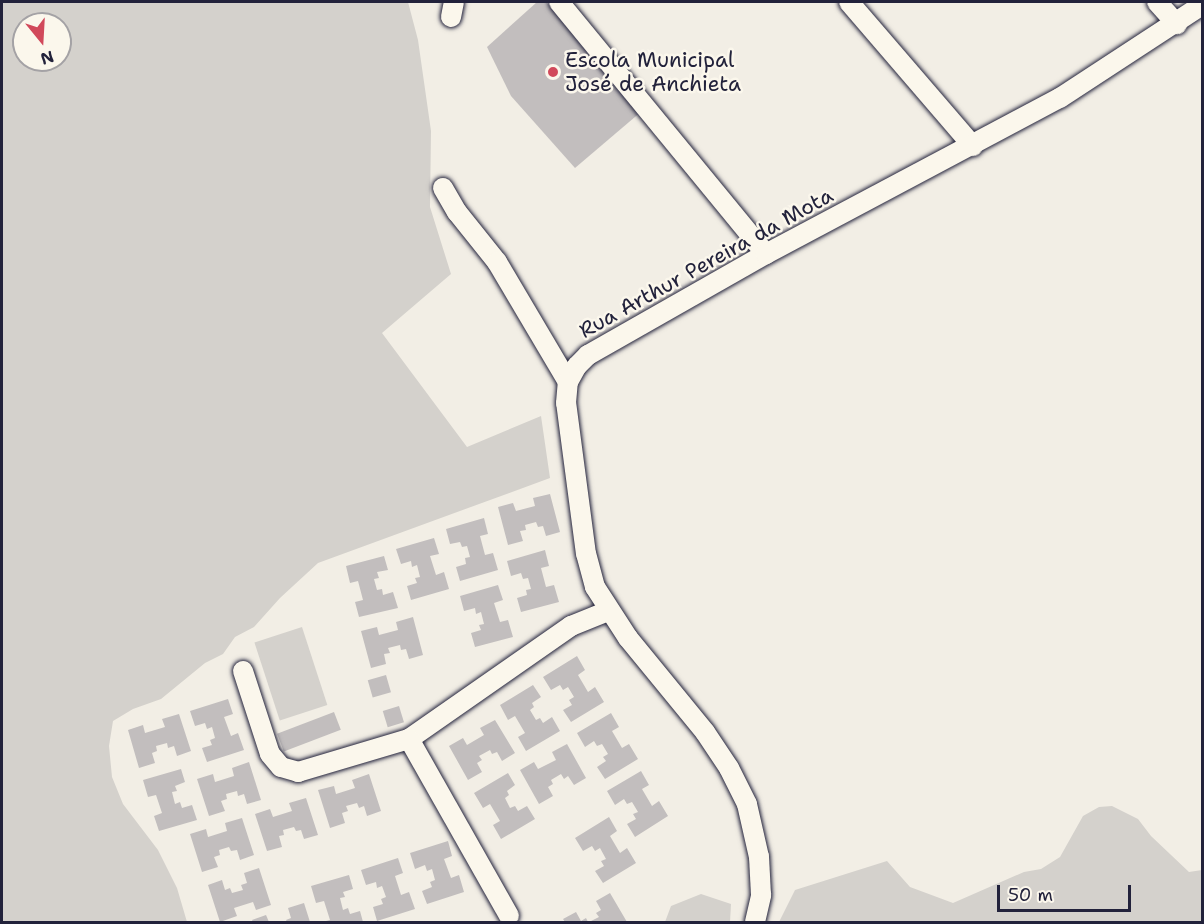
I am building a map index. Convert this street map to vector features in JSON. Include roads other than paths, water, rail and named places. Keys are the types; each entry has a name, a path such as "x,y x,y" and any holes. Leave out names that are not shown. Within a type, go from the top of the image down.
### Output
{"street":[{"path":"559,2 766,254"},
{"path":"849,2 973,146"},
{"path":"1157,2 1177,24"},
{"name":"Rua Arthur Pereira da Mota","path":"568,382 577,366 588,355 766,254 1060,98 1203,5"},
{"path":"443,188 457,212 497,262 568,382 566,403 586,554 595,587 608,611 705,732 729,768 747,804 759,857 761,895 755,922"},
{"path":"243,671 270,754 281,767 298,772 409,738 571,626 608,611"},
{"path":"409,738 509,916"}],"place":[{"name":"Escola Municipal José de Anchieta","path":"553,72"}]}
